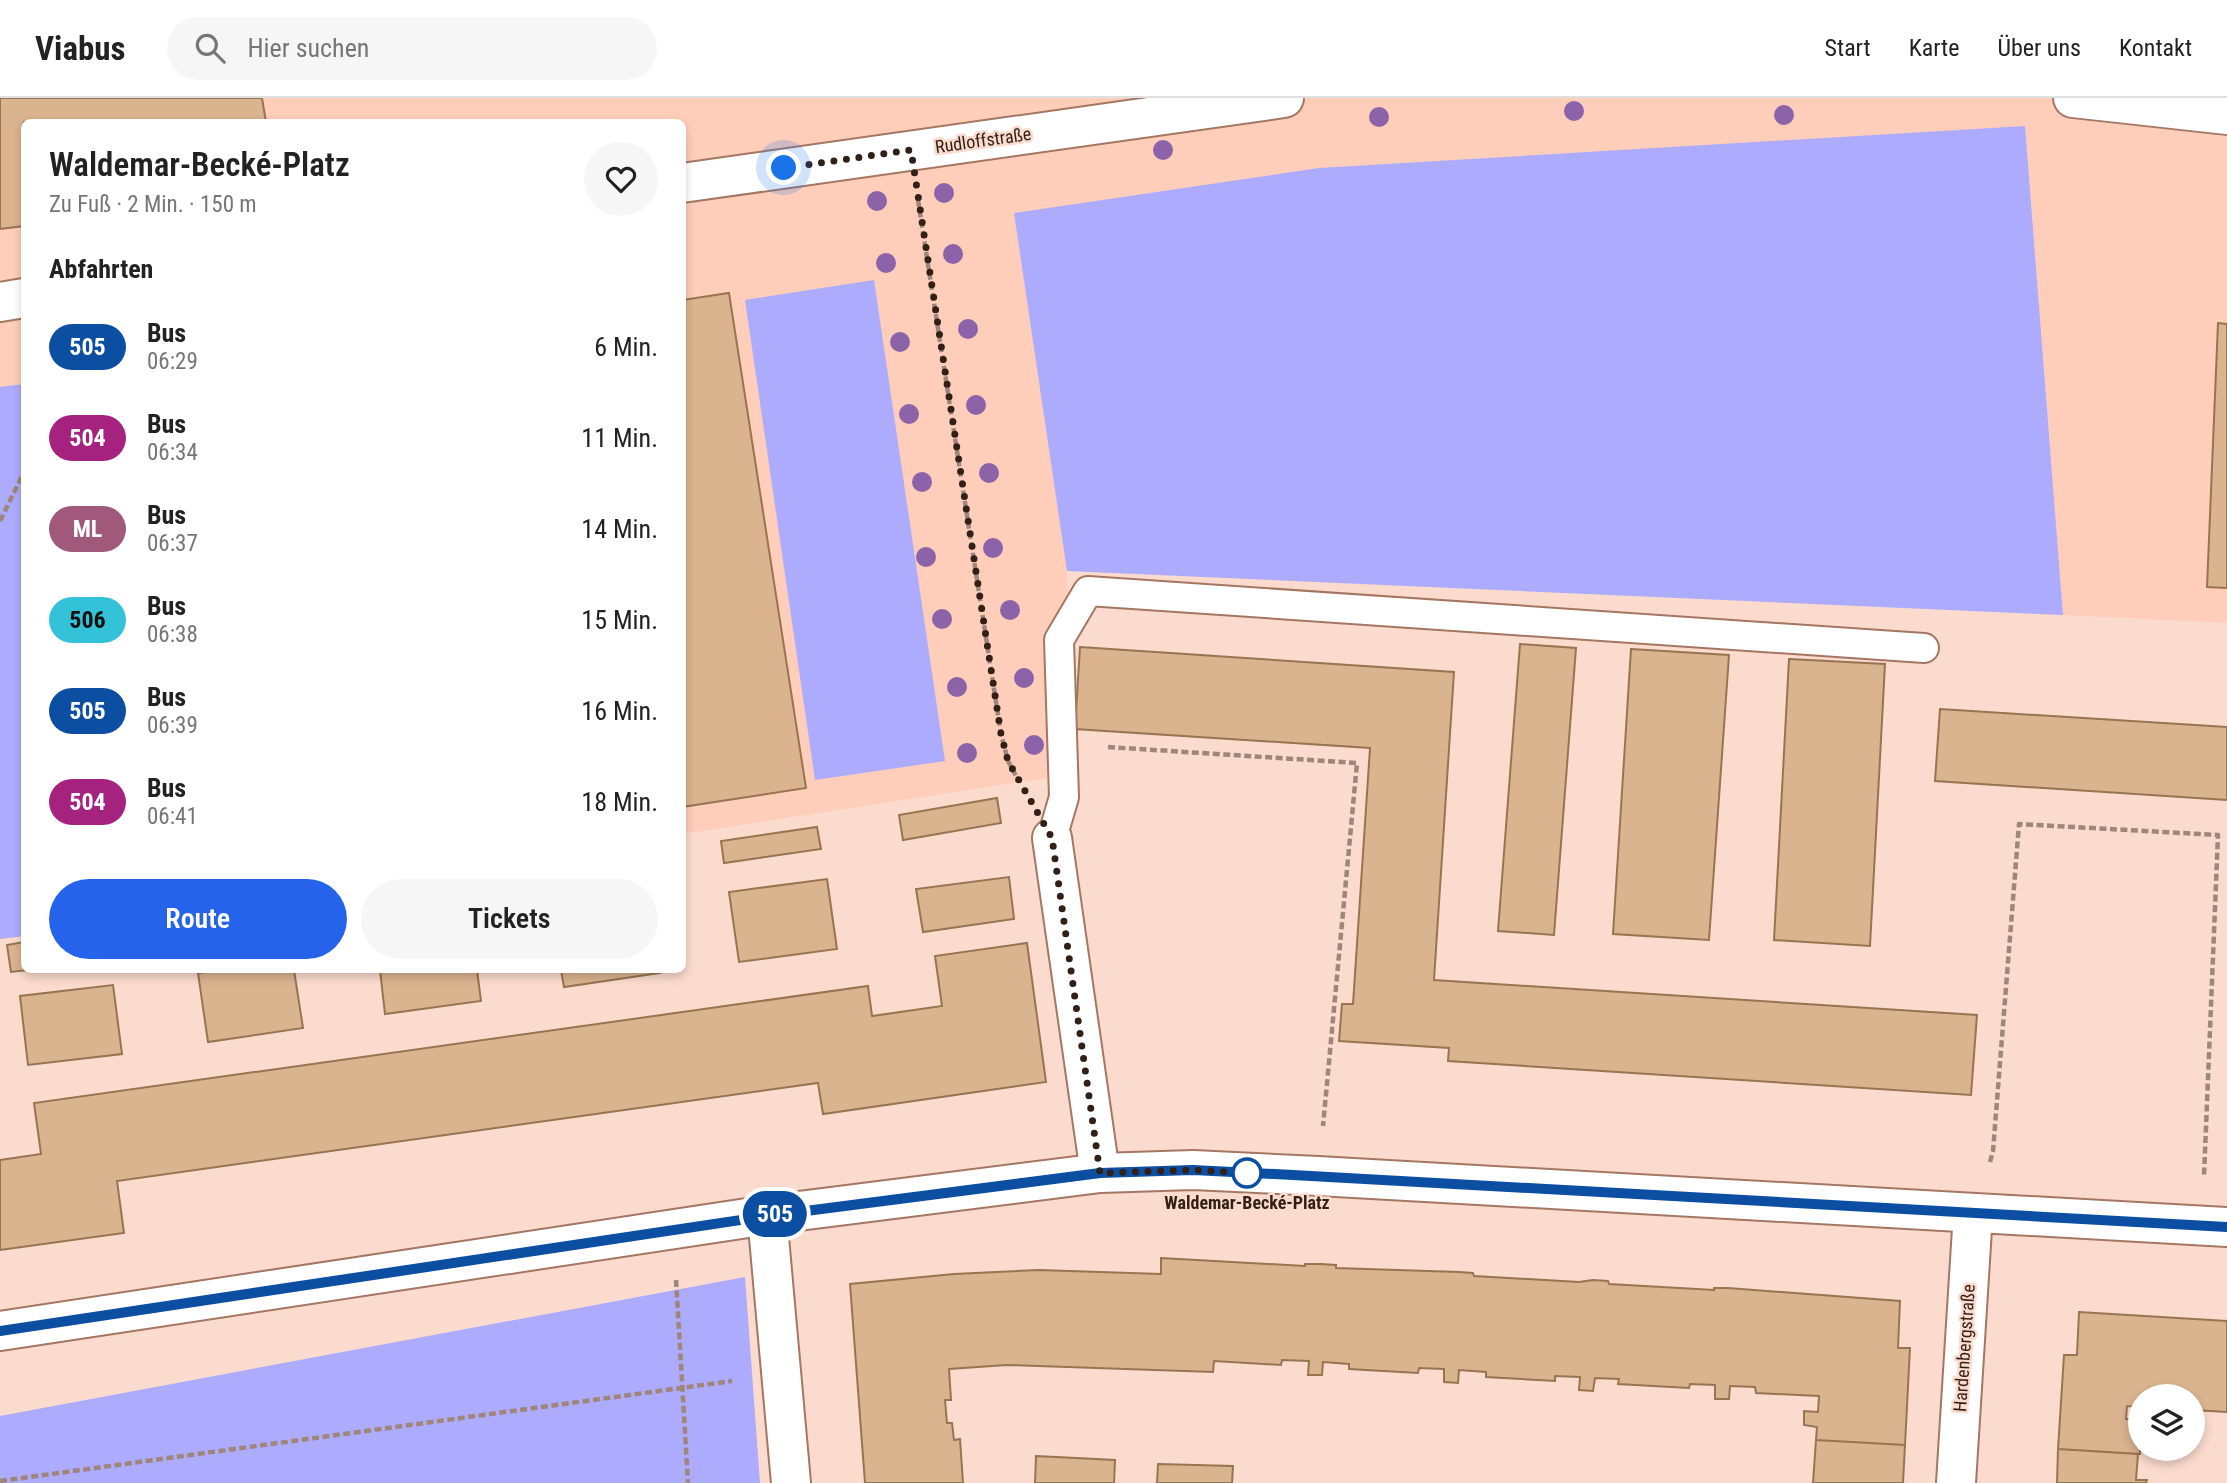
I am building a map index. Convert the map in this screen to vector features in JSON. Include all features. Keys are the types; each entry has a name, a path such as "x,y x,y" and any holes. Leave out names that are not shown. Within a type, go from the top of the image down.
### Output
{"street":[{"name":"Rudloffstraße","path":"686,182 1284,98"},
{"path":"2073,98 2227,114"},
{"path":"0,302 21,298"},
{"path":"1052,838 1100,1173"},
{"path":"0,1331 767,1216 1100,1173 1193,1170 2214,1226"},
{"name":"Hardenbergstraße","path":"1956,1483 1973,1213"},
{"path":"767,1216 791,1483"}],"lane":[{"path":"1052,838 1064,797 1059,640 1088,592 1924,648"}],"path":[{"path":"911,150 1001,734 1008,761 1052,838"},
{"path":"0,521 21,478"},
{"path":"1062,744 1357,763 1318,1176"},
{"path":"1973,1213 1993,1151 2019,824 2218,835 2214,1226"},
{"path":"674,1231 688,1483"},
{"path":"0,1482 781,1374"}],"shaded area":[{"path":"0,98 2227,98 2227,623 2063,615 2025,126 1067,571 1072,774 686,834 686,119 21,119 21,936 0,939"},
{"path":"2025,126 2063,615 1067,571 1014,213 1319,168"},
{"path":"874,280 945,761 815,780 745,300"},
{"path":"21,384 21,936 0,939 0,387"},
{"path":"745,1277 760,1483 0,1483 0,1416"}],"building":[{"path":"0,98 262,98 266,119 21,119 21,226 0,229"},
{"path":"729,293 806,788 686,806 686,299"},
{"path":"2218,323 2227,324 2227,588 2207,587"},
{"path":"1520,644 1576,648 1554,935 1498,931"},
{"path":"1080,647 1454,672 1434,980 1977,1015 1971,1095 1448,1061 1449,1048 1339,1041 1342,1004 1353,1004 1370,748 1075,729"},
{"path":"1631,649 1729,655 1709,940 1613,934"},
{"path":"1789,659 1885,664 1870,946 1774,940"},
{"path":"1940,709 2227,727 2227,800 1935,781"},
{"path":"997,798 1001,823 903,840 899,815"},
{"path":"817,827 821,849 724,863 721,841"},
{"path":"1009,877 1014,919 923,932 916,889"},
{"path":"827,879 837,949 739,962 729,892"},
{"path":"21,943 21,971 11,972 7,945"},
{"path":"1027,943 1046,1082 823,1114 818,1083 117,1181 124,1233 0,1250 0,1160 41,1154 34,1103 868,986 872,1016 942,1006 935,956"},
{"path":"198,973 294,973 303,1028 208,1042"},
{"path":"380,973 477,973 481,1001 385,1014"},
{"path":"562,973 660,973 564,987"},
{"path":"113,985 122,1054 28,1065 20,996"},
{"path":"1161,1258 1459,1272 1473,1273 1474,1276 1579,1282 1593,1280 1608,1281 1609,1284 1714,1290 1728,1288 1900,1301 1898,1348 1910,1348 1905,1445 1816,1440 1817,1427 1804,1425 1804,1411 1818,1412 1819,1396 1756,1393 1755,1387 1730,1386 1729,1399 1715,1399 1715,1385 1690,1384 1689,1388 1618,1384 1619,1379 1595,1378 1593,1391 1579,1390 1580,1377 1555,1376 1555,1381 1486,1377 1486,1372 1459,1370 1458,1383 1444,1382 1444,1369 1419,1368 1418,1373 1349,1369 1349,1364 1323,1362 1322,1375 1308,1375 1309,1361 1282,1360 1281,1365 1214,1361 1213,1372 1007,1365 949,1369 951,1400 945,1400 947,1423 952,1423 954,1440 960,1439 963,1483 865,1483 850,1284 954,1274 1039,1270 1161,1274"},
{"path":"2079,1312 2227,1321 2227,1412 2205,1411 2205,1384 2128,1384 2128,1453 2058,1449 2064,1355 2077,1355"},
{"path":"1816,1440 1905,1445 1903,1483 1813,1483"},
{"path":"2058,1449 2128,1453 2128,1461 2137,1461 2136,1480 2147,1480 2146,1483 2057,1483"},
{"path":"1036,1456 1115,1460 1114,1483 1035,1483"},
{"path":"1158,1464 1233,1466 1232,1483 1157,1483"}],"bus line":[{"name":"505","path":"0,1331 767,1216 1100,1173 1193,1170 2227,1227"}],"place":[{"name":"Waldemar-Becké-Platz","path":"1247,1173"}],"route":[{"path":"784,168 911,150 1001,734 1008,761 1052,838 1100,1173 1193,1170 1247,1173"}]}
